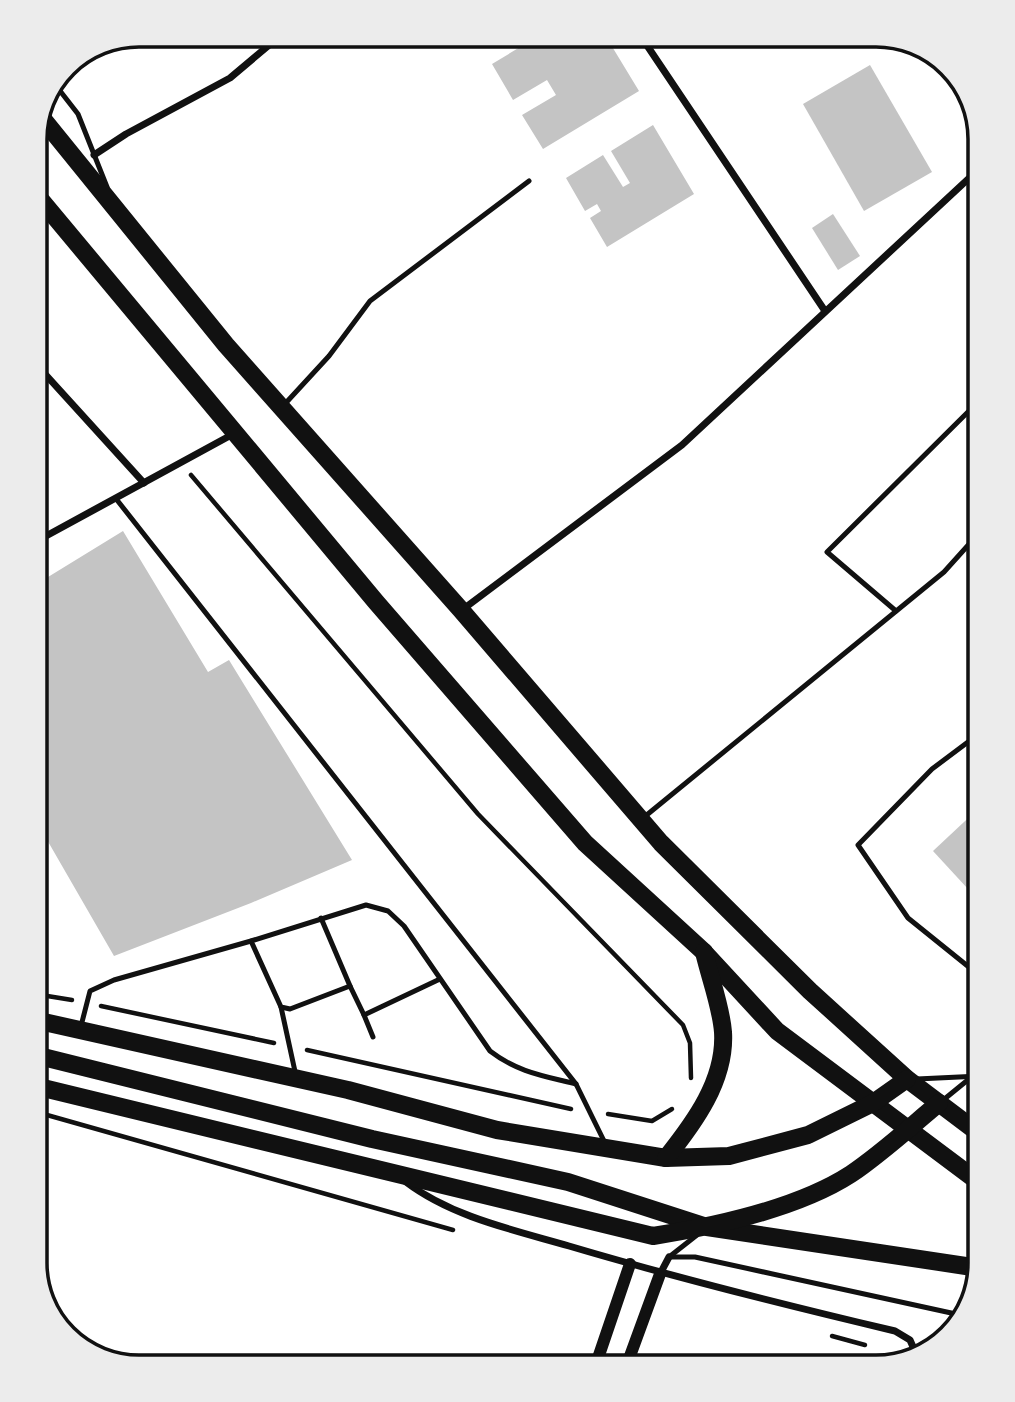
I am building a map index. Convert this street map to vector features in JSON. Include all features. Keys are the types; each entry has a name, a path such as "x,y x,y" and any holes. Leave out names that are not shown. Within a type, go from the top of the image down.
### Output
{"main road":[{"path":"48,126 281,408 461,610 641,820 810,991 907,1079 968,1125"},
{"path":"47,207 376,602 585,843 704,952 778,1031 968,1174"},
{"path":"666,1158 705,1102 720,1067 723,1032 704,952"},
{"path":"47,1020 296,1078 497,1130 666,1158 729,1156 784,1143 808,1135 873,1102 907,1079"},
{"path":"47,1058 372,1139 568,1182 707,1227 968,1266"},
{"path":"47,1089 653,1236 707,1227 816,1193 851,1174 939,1103"}],"street":[{"path":"94,155 126,134 230,78 267,47"},
{"path":"648,47 825,310"},
{"path":"461,610 682,445 968,178"},
{"path":"47,376 144,483"},
{"path":"47,536 117,500 235,433"},
{"path":"398,1176 429,1199 530,1235 660,1274 895,1331 910,1340 913,1347"},
{"path":"630,1355 660,1274 669,1257"},
{"path":"599,1355 631,1264"}],"lane":[{"path":"61,93 78,114 114,207"},
{"path":"281,408 329,356 370,301 529,181"},
{"path":"896,611 827,552 968,412"},
{"path":"117,500 576,1084 608,1148"},
{"path":"641,820 944,572 968,545"},
{"path":"968,742 932,769 858,845 908,918 968,966"},
{"path":"80,1030 90,991 114,980 251,942 366,905 388,911 404,926 490,1051 509,1065 527,1073 576,1084"},
{"path":"321,918 373,1037"},
{"path":"251,942 281,1007 296,1078"},
{"path":"363,1015 440,979"},
{"path":"281,1007 290,1009 305,1005 350,986"},
{"path":"907,1079 968,1079"},
{"path":"939,1103 968,1081"},
{"path":"669,1257 707,1227"},
{"path":"669,1257 695,1257 952,1313"}],"building":[{"path":"520,47 612,47 639,91 543,149 522,115 556,95 547,80 513,100 492,64"},
{"path":"870,65 932,172 864,211 803,104"},
{"path":"653,125 694,194 607,247 590,218 601,211 597,204 585,211 566,178 603,155 623,187 630,183 611,151"},
{"path":"833,214 860,256 838,270 812,228"},
{"path":"123,531 208,672 229,660 352,860 114,956 47,840 47,578"},
{"path":"968,818 968,889 933,851"}]}
